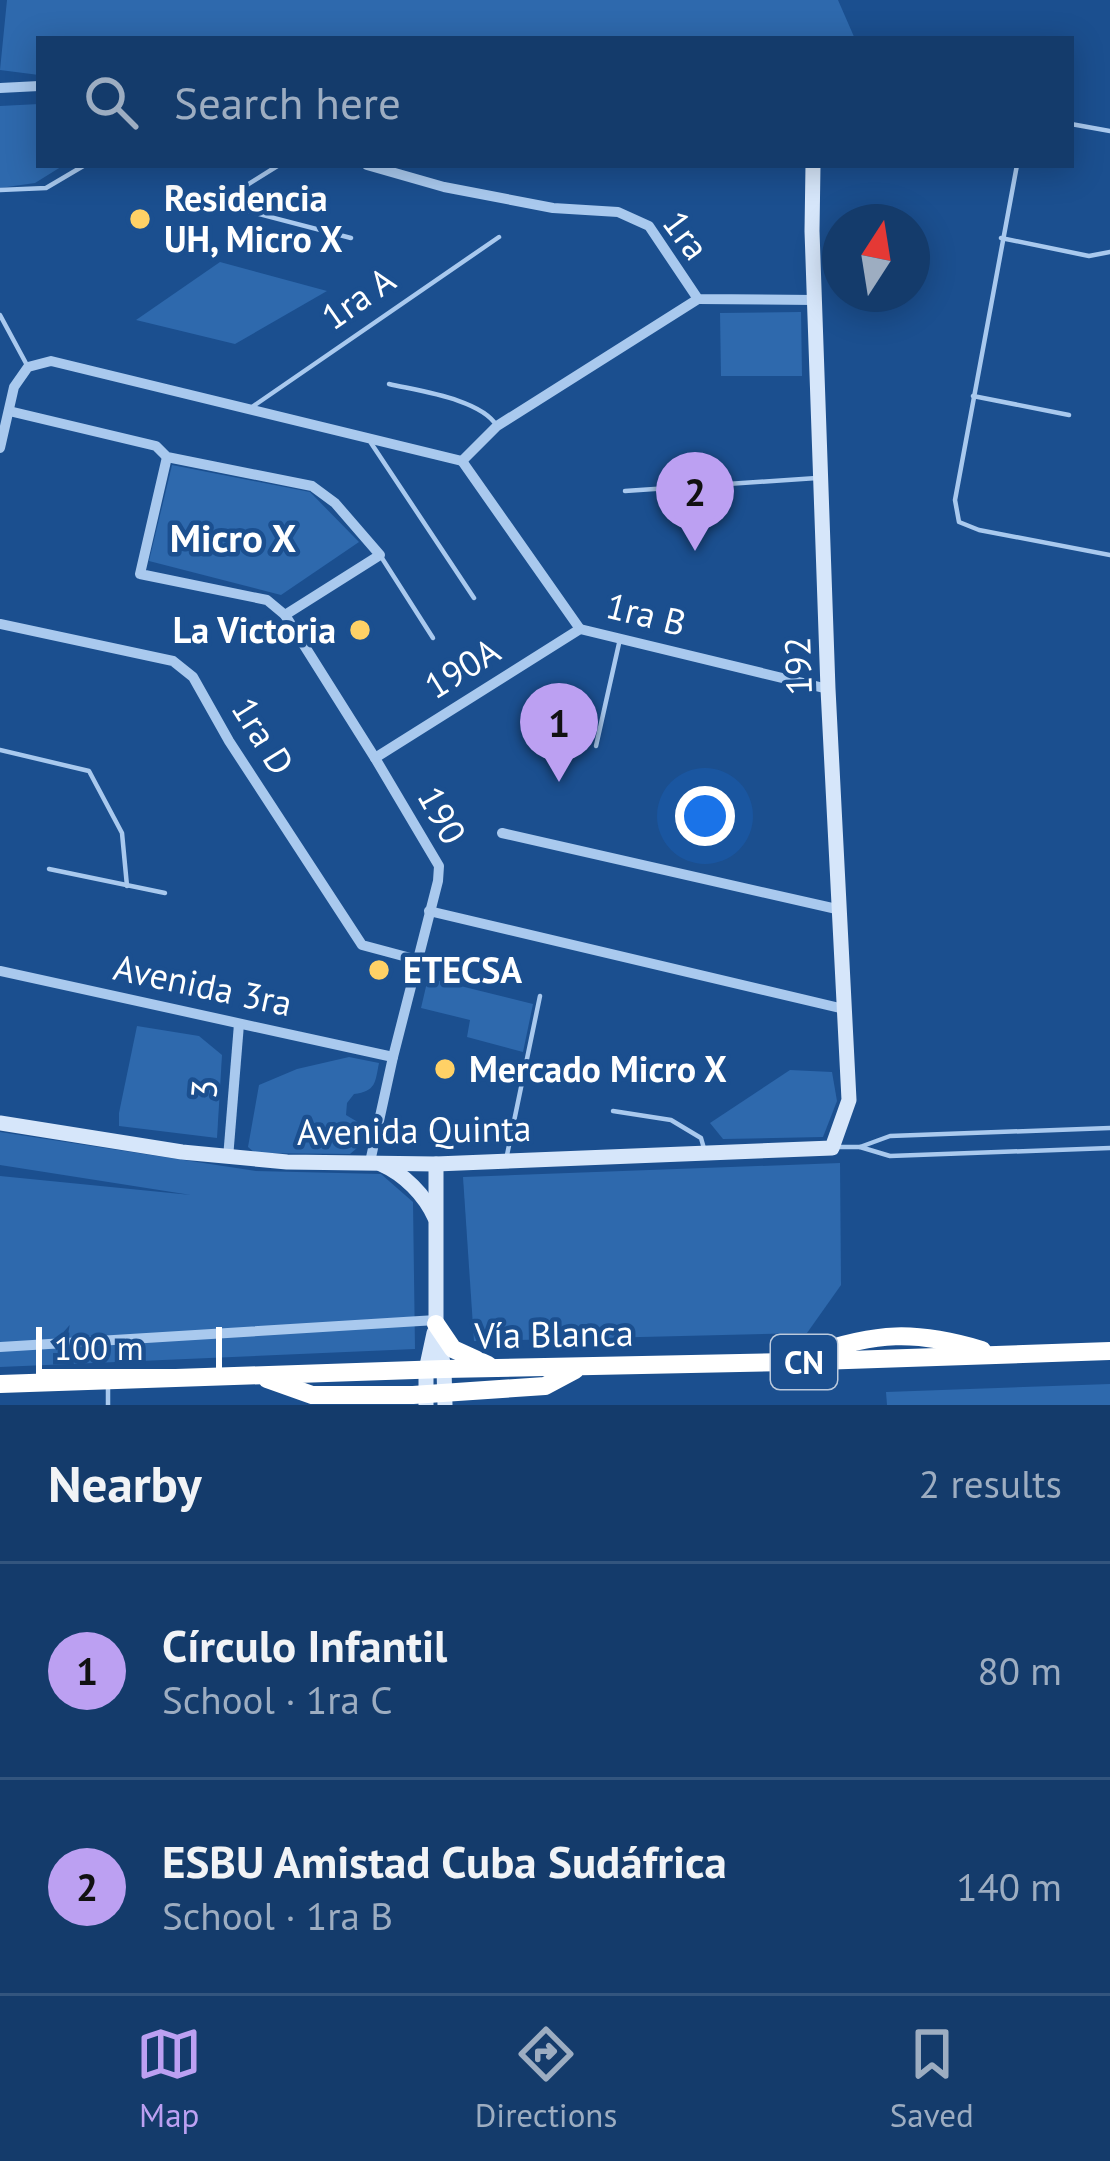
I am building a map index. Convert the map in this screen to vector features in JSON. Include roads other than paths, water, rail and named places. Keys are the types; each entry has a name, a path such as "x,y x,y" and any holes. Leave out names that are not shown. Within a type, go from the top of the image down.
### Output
{"highway":[{"path":"436,1322 453,1349 498,1368"},
{"name":"Vía Blanca","path":"0,1384 789,1362 878,1336 923,1335 998,1355 1110,1351"},
{"path":"257,1376 312,1395 435,1399 545,1386 581,1366"}],"street":[{"path":"0,88 36,86"},
{"name":"1ra","path":"378,168 444,187 553,208 618,212 650,226 698,299 814,300"},
{"name":"192","path":"815,169 820,478 849,1100 832,1148"},
{"path":"0,448 14,387 28,367 51,361 462,461 497,425 698,299"},
{"path":"9,411 156,446 167,457 312,486 335,503 380,555 285,615"},
{"name":"190","path":"167,457 140,574 267,600 285,615 439,866 393,1057 374,1163"},
{"name":"1ra B","path":"462,461 580,629 828,689"},
{"name":"1ra D","path":"0,624 173,661 193,677 229,741 362,945 418,960"},
{"name":"190A","path":"375,758 580,629"},
{"path":"502,832 841,910"},
{"path":"429,911 844,1009"},
{"name":"Avenida 3ra","path":"0,970 393,1057"},
{"name":"3","path":"228,1158 239,1024"},
{"name":"Avenida Quinta","path":"0,1123 228,1158 287,1162 436,1164 832,1148"},
{"path":"374,1163 392,1168 413,1186 436,1220"},
{"path":"435,1399 436,1164"},
{"path":"0,1347 436,1322"}],"lane":[{"path":"1074,125 1110,131"},
{"path":"0,190 46,188 80,168"},
{"path":"274,168 223,200 232,207 351,238"},
{"path":"1015,168 955,500 959,522 1110,555"},
{"name":"1ra A","path":"250,409 500,237"},
{"path":"1001,238 1089,256 1110,252"},
{"path":"0,315 28,367"},
{"path":"389,384 455,399 492,417 497,425"},
{"path":"974,396 1069,416"},
{"path":"367,437 474,598"},
{"path":"625,490 820,478"},
{"path":"380,555 433,638"},
{"path":"596,746 620,638"},
{"path":"0,750 89,771 122,833 128,886"},
{"path":"49,869 165,893"},
{"path":"506,1160 540,996"},
{"path":"613,1111 671,1120 701,1138 706,1153"},
{"path":"832,1148 860,1147 890,1136 1110,1128"},
{"path":"860,1147 890,1156 1110,1148"},
{"path":"108,1381 108,1405"}],"place":[{"name":"Residencia UH, Micro X","path":"140,219"},
{"name":"ESBU Amistad Cuba Sudáfrica","path":"695,551"},
{"name":"La Victoria","path":"360,630"},
{"name":"Círculo Infantil","path":"559,782"},
{"name":"ETECSA","path":"379,970"},
{"name":"Mercado Micro X","path":"445,1069"}],"district":[{"name":"Micro X","path":"233,538"}]}
